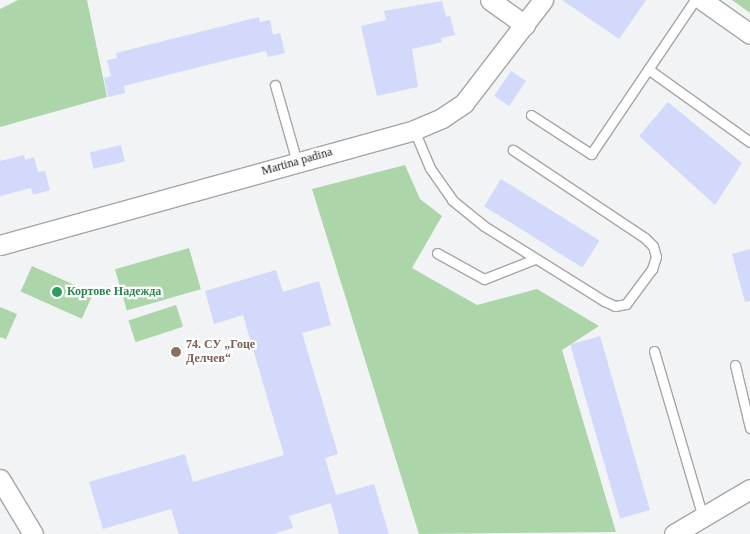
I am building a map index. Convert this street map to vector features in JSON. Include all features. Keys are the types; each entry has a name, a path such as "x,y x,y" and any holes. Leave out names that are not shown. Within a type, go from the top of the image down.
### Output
{"street":[{"path":"490,0 524,25"},
{"name":"Martina padina","path":"0,245 414,130 442,118 464,103 543,0"},
{"path":"702,0 750,34"},
{"path":"0,480 33,534"},
{"path":"674,534 750,489"}],"lane":[{"path":"531,115 591,154 695,0"},
{"path":"648,69 750,142"},
{"path":"275,85 297,162"},
{"path":"414,130 430,168 452,200 484,226 535,259 615,306 626,304 634,296 656,257 645,238 513,150"},
{"path":"437,253 484,279 535,259"},
{"path":"654,351 703,517"},
{"path":"735,365 750,428"}],"green space":[{"path":"18,0 87,0 107,97 0,127 0,9"},
{"path":"732,0 750,0 750,13"},
{"path":"405,165 420,199 442,216 412,268 477,305 537,289 599,326 562,350 616,532 419,534 312,189"},
{"path":"189,248 201,289 127,311 115,269"},
{"name":"Кортове Надежда","path":"32,266 93,293 82,319 21,292"},
{"path":"176,305 183,327 136,342 128,320"},
{"path":"0,307 17,314 6,339 0,337"}],"building":[{"path":"562,0 646,0 619,39"},
{"path":"442,1 446,17 450,16 455,35 441,38 442,42 412,49 418,87 377,96 361,26 386,20 384,11"},
{"path":"259,17 260,22 270,20 273,35 280,33 285,53 268,57 266,51 219,62 124,86 125,93 108,97 104,78 111,76 107,60 117,58 116,53"},
{"path":"511,71 526,81 509,106 494,96"},
{"path":"668,102 742,163 715,205 639,136"},
{"path":"121,145 125,162 94,169 90,152"},
{"path":"24,155 25,160 34,157 38,172 45,171 50,190 33,195 31,188 0,196 0,161"},
{"path":"501,179 599,240 582,268 484,206"},
{"path":"750,249 750,301 745,302 732,254"},
{"path":"276,270 283,292 319,281 331,325 302,333 338,454 325,458 336,495 374,484 389,534 339,534 331,503 289,516 293,528 273,534 179,534 171,509 103,529 89,482 185,454 193,482 284,455 243,315 214,324 205,291"},
{"path":"600,336 650,510 620,519 570,345"}],"place":[{"name":"Кортове Надежда","path":"57,292"},
{"name":"74. СУ „Гоце Делчев“","path":"176,352"}]}
